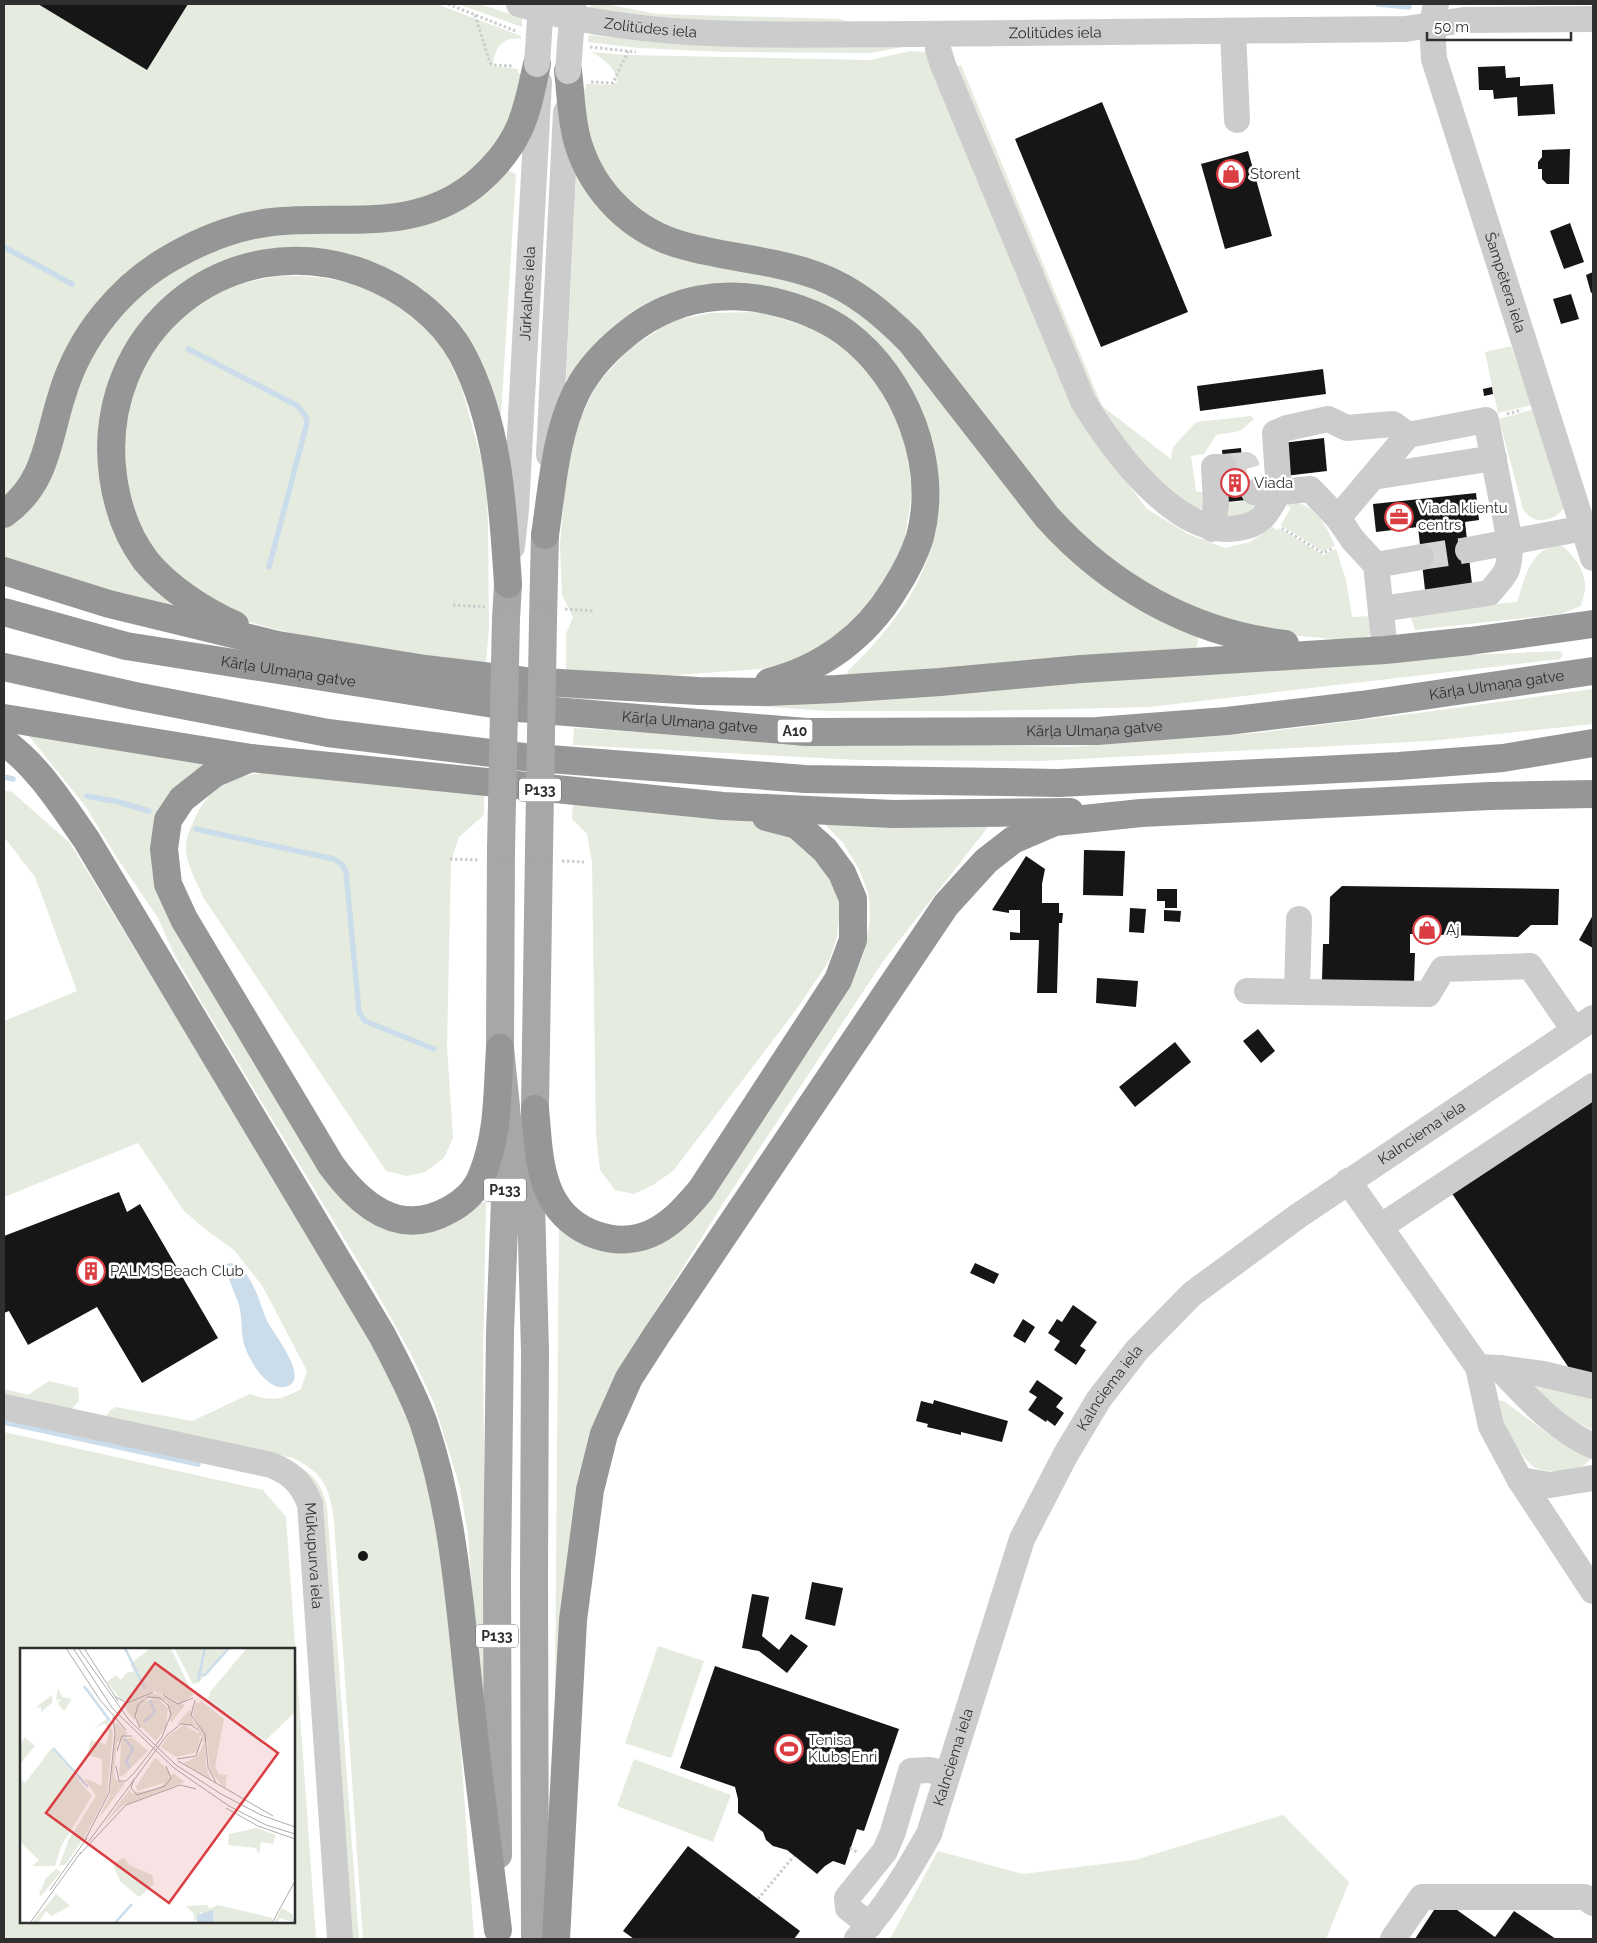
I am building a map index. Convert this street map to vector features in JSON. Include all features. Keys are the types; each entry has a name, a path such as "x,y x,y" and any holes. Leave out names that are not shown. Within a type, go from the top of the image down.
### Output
{"highway":[{"path":"4,514 33,483 44,463 62,393 83,346 97,324 132,286 151,270 181,252 213,237 248,226 287,221 391,219 422,213 447,203 482,179 509,148 526,112 528,65"},
{"path":"578,76 574,125 584,160 602,192 628,218 650,232 674,243 802,271 833,282 860,297 886,317 910,341 1047,517 1066,538 1087,557 1129,588 1179,615 1228,634 1253,640 1348,652"},
{"path":"278,645 212,613 188,598 156,573 145,559 126,524 114,485 112,466 112,425 118,396 128,367 147,335 174,306 195,290 218,277 258,264 289,260 312,261 349,268 369,275 407,296 440,324 452,338 472,376 492,440 502,504 508,584"},
{"path":"545,535 562,433 576,394 594,364 626,334 646,320 667,309 696,300 730,296 782,303 827,321 862,347 877,362 891,381 906,409 919,445 925,492 924,516 920,537 909,564 891,596 872,620 844,647 830,657 800,673 783,678 698,691"},
{"path":"4,571 108,604 278,645 425,669 524,681 698,691 767,692 836,689 1090,669 1386,650 1470,641 1593,624"},
{"name":"Kārļa Ulmaņa gatve","path":"4,612 126,646 519,708 806,732 1097,731 1227,721 1361,705 1593,671"},
{"path":"1470,641 1593,644"},
{"path":"4,667 135,696 328,733 524,757 805,779 1058,784 1400,766 1503,758 1593,743"},
{"path":"4,718 251,758 724,806 892,814 1046,811 1141,813"},
{"path":"4,742 18,752 55,795 86,840 382,1335 424,1423 447,1511 455,1555 498,1935"},
{"path":"251,758 215,773 182,799 168,820 164,849 168,884 184,919 331,1165 351,1190 371,1207 387,1215 405,1220 423,1221 439,1216 468,1196 482,1178 495,1132 500,1048"},
{"path":"1490,796 1593,778"},
{"path":"556,1939 573,1620 590,1490 604,1434 629,1378 810,1105 946,905 963,885 986,861 1013,840 1056,822 1141,813 1490,796 1593,794"},
{"path":"535,1109 545,1179 552,1197 566,1215 584,1230 596,1236 618,1240 637,1238 655,1232 674,1220 701,1190 838,980 853,940 853,899 842,873 825,850 797,825 724,806"}],"main road":[{"name":"P133","path":"535,1939 535,1351 530,1168 549,856 553,614 545,535"},
{"name":"P133","path":"498,1935 497,1576 500,1333 506,1107 500,1048 491,855 496,613 508,584"}],"street":[{"name":"Zolitūdes iela","path":"519,4 584,20 628,27 726,33 938,34 1405,29 1434,14 1464,20 1593,19"},
{"name":"Jūrkalnes iela","path":"508,584 516,509 540,89 528,65 541,4"},
{"name":"Jūrkalnes iela","path":"545,535 578,76 573,4"},
{"name":"Šampētera iela","path":"1434,14 1432,43 1434,59 1593,558"},
{"path":"1233,31 1236,120"},
{"path":"938,34 938,49 943,64 1083,401 1100,430 1118,454 1164,502 1184,515 1212,529 1229,530 1247,527 1264,516 1276,433 1287,428 1328,419 1347,428 1393,424 1408,435"},
{"path":"1338,518 1408,435 1486,420 1510,542 1508,571 1489,593 1381,609"},
{"path":"1373,477 1494,458"},
{"path":"1212,529 1216,504 1214,467 1224,467"},
{"path":"1266,492 1310,489 1338,518 1353,540 1376,565 1386,650"},
{"path":"1468,550 1584,528"},
{"path":"1376,565 1421,557"},
{"path":"1297,992 1299,919"},
{"path":"1247,991 1428,994 1443,969 1530,966 1587,1025"},
{"name":"Kalnciema iela","path":"864,1932 905,1877 929,1834 1022,1540 1066,1454 1099,1398 1137,1350 1192,1294 1348,1181 1587,1025"},
{"path":"1380,1227 1593,1086"},
{"path":"1348,1181 1380,1227 1489,1368 1544,1414 1579,1439 1593,1446"},
{"path":"1489,1368 1543,1374 1593,1386"},
{"path":"1489,1368 1491,1426 1520,1480 1593,1590"},
{"name":"Mūkupurva iela","path":"4,1408 271,1465 285,1471 301,1485 310,1504 340,1939"},
{"path":"1520,1480 1550,1485 1593,1478"},
{"path":"864,1932 848,1908 847,1898 885,1851 893,1832 911,1771 929,1770 948,1774"},
{"path":"1394,1939 1422,1897 1584,1897 1593,1903"}],"path":[{"path":"475,15 490,63 493,65 528,65"},
{"path":"578,76 613,83 628,51"},
{"path":"1486,420 1545,404"},
{"path":"1264,516 1323,554 1353,540"},
{"path":"453,605 496,613"},
{"path":"553,614 595,610"},
{"path":"450,860 491,855"},
{"path":"549,856 584,862"},
{"path":"758,1899 794,1856"}],"shaded area":[{"path":"4,4 437,4 521,36 521,39 508,40 500,45 495,54 493,66 518,69 518,73 522,74 509,125 472,174 430,200 144,260 25,476 4,500"},
{"path":"458,4 479,4 522,18 522,27"},
{"path":"591,4 606,4 657,14 840,19 855,24 707,21 590,10"},
{"path":"589,35 652,42 903,47 870,53 727,52 638,48 588,42"},
{"path":"911,51 926,52 1124,479 1147,509 1188,534 1225,548 1250,542 1272,527 1278,530 1279,528 1323,555 1336,549 1346,580 1352,617 1371,616 1372,627 1370,635 1362,639 1344,640 1289,635 1215,619 1133,579 1073,529 898,313 676,234 622,199 593,154 581,89 586,89 586,84 613,85 617,82 612,68 592,52 626,55 870,60"},
{"path":"961,65 1102,406 1171,459 1173,447 1196,422 1251,416 1254,419 1240,431 1216,435 1204,454 1191,456 1196,491 1208,494 1206,506 1196,510 1171,496 1100,410 956,67"},
{"path":"505,169 516,174 501,415 485,371 472,343 454,317 414,283 382,266 348,254 313,248 278,249 242,255 209,268 177,288 149,311 123,350 111,378 100,413 98,436 101,474 175,606 173,609 4,559 4,527 16,519 83,369 124,307 190,257 265,233 389,230"},
{"path":"578,176 595,200 834,294 889,333 1026,507 1199,634 1197,646 1195,648 851,676 848,674 847,672 875,643 910,596 927,560 933,541 937,513 937,475 922,411 896,365 860,328 816,301 767,286 716,284 664,297 615,325 601,337 566,381 576,177"},
{"path":"281,276 331,279 359,285 391,302 426,326 445,352 461,386 486,476 489,627 486,663 364,648 316,639 246,620 228,612 184,579 170,567 152,545 136,511 127,475 125,439 130,403 143,369 162,339 187,313 226,289"},
{"path":"760,312 815,329 839,343 874,380 898,422 908,455 912,492 903,550 885,586 835,641 793,662 759,669 677,675 566,674 566,634 573,617 562,595 560,544 566,476 576,428 596,385 628,350 672,321 710,313"},
{"path":"1511,346 1532,405 1498,413 1485,352"},
{"path":"1530,410 1535,411 1564,508 1549,519 1543,520 1532,518 1523,509 1499,419"},
{"path":"1263,499 1240,523 1222,513 1227,503"},
{"path":"1290,502 1306,506 1318,516 1335,546 1323,551 1281,525 1291,507 1287,506"},
{"path":"1562,546 1575,559 1584,577 1585,590 1581,606 1561,614 1415,630 1409,612 1517,602 1527,572 1535,558 1548,548"},
{"path":"1561,651 1563,655 1560,659 1149,707 980,711 827,711 741,705 576,699 577,694"},
{"path":"1593,689 1593,724 1430,741 1040,761 859,760 573,745 574,728 779,741 1070,747 1256,733"},
{"path":"28,735 205,761 204,766 156,836 333,1187 348,1205 361,1216 404,1231 431,1231 444,1227 456,1222 478,1203 486,1202 483,1363 487,1697 480,1701 468,1533 459,1484 434,1403 411,1354 374,1288 202,1003 175,956 158,918 117,858 86,807"},
{"path":"275,772 484,793 484,815 459,837 451,861 447,1047 453,1138 444,1158 425,1172 407,1176 386,1171 203,897 190,868 186,850 187,838 194,820 208,797 217,789 237,778"},
{"path":"4,790 12,792 70,843 362,1321 406,1413 423,1465 441,1545 459,1721 474,1939 363,1939 334,1521 324,1483 312,1470 293,1458 106,1416 116,1407 192,1421 250,1394 276,1399 288,1396 301,1389 307,1371 263,1287 234,1250 184,1211 138,1143 4,1197 4,1021 77,991 35,877 4,837"},
{"path":"573,799 735,818 766,825 792,834 836,881 840,907 837,937 829,961 796,1010 673,1171 653,1185 634,1194 615,1190 600,1170 596,1134 592,862 587,834 572,819"},
{"path":"823,822 988,827 884,960 724,1202 625,1360 560,1693 555,1692 559,1227 627,1251 766,1110 809,1051 852,982 865,950 870,919 869,895 859,869 843,843"},
{"path":"49,1381 78,1388 79,1401 71,1410 4,1394 4,1389 28,1395"},
{"path":"1537,1383 1593,1394 1593,1430 1576,1422 1555,1407 1536,1388"},
{"path":"1494,1400 1504,1401 1555,1439 1584,1454 1590,1460 1581,1467 1564,1471 1550,1471 1534,1467 1522,1454 1510,1436"},
{"path":"4,1432 263,1490 286,1517 316,1939 4,1939"},
{"path":"288,1462 303,1469 314,1478 319,1484 327,1507 359,1939 350,1939 319,1506"},
{"path":"658,1646 704,1661 671,1758 625,1743"},
{"path":"634,1759 731,1795 713,1842 617,1806"},
{"path":"1283,1815 1349,1882 1326,1939 890,1939 938,1851 1023,1874 1135,1860"}],"water":[{"path":"231,1263 239,1267 250,1280 268,1323 288,1355 295,1374 293,1381 288,1386 280,1387 273,1385 259,1372 248,1354 243,1339 239,1305 226,1269 227,1264"}],"building":[{"path":"38,4 188,4 147,70"},
{"path":"1505,66 1506,78 1520,77 1520,86 1553,84 1555,114 1518,116 1517,97 1494,99 1493,90 1479,90 1478,67"},
{"path":"1102,102 1188,312 1101,347 1015,139"},
{"path":"1570,149 1569,184 1547,184 1542,179 1542,169 1538,169 1542,150"},
{"path":"1248,151 1272,236 1225,249 1201,164"},
{"path":"1570,223 1584,262 1564,269 1550,231"},
{"path":"1593,272 1593,292 1591,293 1586,275"},
{"path":"1571,294 1579,319 1561,324 1553,299"},
{"path":"1323,369 1326,394 1200,411 1197,386"},
{"path":"1492,387 1493,394 1484,396 1483,389"},
{"path":"1324,438 1327,471 1285,476 1282,443"},
{"name":"Viada","path":"1241,448 1246,500 1227,502 1222,450"},
{"path":"1476,493 1479,520 1465,522 1472,584 1425,590 1418,527 1376,532 1373,504"},
{"path":"1084,850 1125,851 1123,896 1083,895"},
{"path":"1026,856 1045,869 1042,884 1042,903 1059,903 1059,913 1063,913 1062,923 1059,923 1057,993 1037,993 1039,940 1010,940 1010,932 1020,933 1020,910 1009,910 1009,913 992,910"},
{"name":"Aj","path":"1342,886 1559,889 1558,925 1531,925 1518,937 1410,934 1410,953 1415,953 1414,982 1322,980 1323,944 1329,944 1330,897"},
{"path":"1157,889 1177,889 1177,908 1165,908 1165,901 1157,901"},
{"path":"1130,908 1146,909 1144,933 1129,932"},
{"path":"1164,910 1181,911 1180,922 1164,921"},
{"path":"1593,915 1593,948 1579,940"},
{"path":"1097,978 1138,981 1136,1007 1096,1003"},
{"path":"1258,1029 1275,1051 1261,1063 1243,1041"},
{"path":"1175,1042 1191,1062 1135,1107 1119,1087"},
{"path":"1593,1097 1593,1379 1573,1374 1451,1192"},
{"name":"PALMS Beach Club","path":"119,1192 127,1212 140,1204 218,1338 142,1383 97,1307 28,1345 9,1311 4,1313 4,1236"},
{"path":"975,1263 999,1274 994,1284 970,1273"},
{"path":"1073,1305 1097,1322 1080,1346 1086,1350 1076,1365 1054,1350 1060,1341 1048,1333 1057,1319 1062,1322"},
{"path":"1023,1319 1035,1327 1025,1343 1013,1336"},
{"path":"1037,1380 1063,1398 1056,1407 1064,1413 1055,1426 1028,1410 1037,1397 1029,1392"},
{"path":"934,1400 1008,1421 1002,1442 961,1432 961,1435 927,1427 928,1424 916,1421 921,1401 933,1404"},
{"path":"361,1551 365,1551 368,1556 367,1560 361,1561 358,1558 358,1554"},
{"path":"812,1582 843,1588 835,1626 805,1619"},
{"path":"752,1594 769,1597 762,1636 779,1650 791,1634 808,1646 787,1673 759,1651 742,1648"},
{"name":"Tenisa Klubs Enri","path":"715,1666 899,1729 864,1831 857,1829 845,1865 833,1861 817,1874 787,1850 773,1846 766,1840 763,1832 738,1813 738,1799 735,1787 680,1768"},
{"path":"688,1846 800,1931 794,1939 634,1939 623,1931"},
{"path":"1450,1905 1495,1937 1514,1911 1556,1939 1415,1939 1434,1910"}],"waterway":[{"path":"1378,4 1409,7"},
{"path":"4,247 72,284"},
{"path":"188,349 298,406 306,417 307,423 269,567"},
{"path":"4,777 13,779"},
{"path":"87,796 119,802 149,811"},
{"path":"196,829 334,859 342,864 346,872 359,1012 365,1021 434,1049"},
{"path":"4,1422 198,1464"}],"tunnel":[{"path":"1224,467 1246,465 1254,492"},
{"path":"1421,557 1468,550"}],"place":[{"name":"Storent","path":"1231,174"},
{"name":"Viada","path":"1235,483"},
{"name":"Viada klientu centrs","path":"1399,517"},
{"name":"Aj","path":"1427,930"},
{"name":"PALMS Beach Club","path":"91,1271"},
{"name":"Tenisa Klubs Enri","path":"789,1749"}]}
